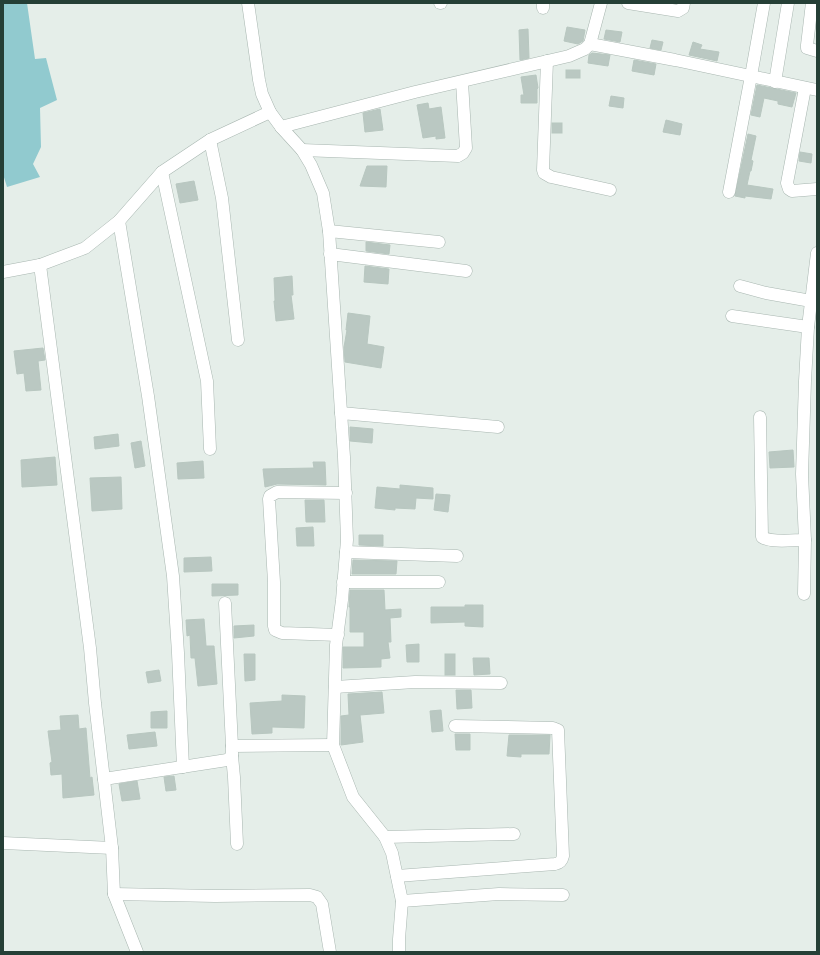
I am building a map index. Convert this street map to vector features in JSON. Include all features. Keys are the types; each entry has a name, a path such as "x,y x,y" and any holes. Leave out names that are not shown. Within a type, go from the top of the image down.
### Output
{"street":[{"path":"281,127 416,92 578,53 590,44 601,3"},
{"path":"628,3 678,11 683,8 684,3"},
{"path":"729,192 764,3"},
{"path":"775,82 788,3"},
{"path":"812,3 807,48 809,50 817,51"},
{"path":"244,5 260,88 270,112 281,127 302,150 311,165 318,180 322,194 329,231 346,493 347,540 338,635 333,745 353,797 385,837 392,853 402,901 399,939 400,952"},
{"path":"590,44 675,60 811,89 787,183 789,189 792,191 817,189"},
{"path":"547,61 544,173 551,177 610,190"},
{"path":"302,150 458,156 463,153 466,148 462,82"},
{"path":"3,272 40,265 85,248 119,221 162,172 210,140 270,112"},
{"path":"210,140 222,198 238,340"},
{"path":"162,172 207,381 210,449"},
{"path":"119,221 148,396 173,576 183,767"},
{"path":"329,231 438,242"},
{"path":"804,594 805,540 802,474 805,381 808,327 817,253"},
{"path":"330,254 466,271"},
{"path":"40,265 70,502 86,611 112,848 114,894 137,952"},
{"path":"740,286 766,293 811,301"},
{"path":"732,316 808,327"},
{"path":"341,413 498,427"},
{"path":"760,417 762,537 771,540 805,540"},
{"path":"338,635 282,633 275,630 269,499 270,496 277,492 346,493"},
{"path":"346,552 458,556"},
{"path":"344,582 440,582"},
{"path":"225,603 237,844"},
{"path":"335,687 415,682 501,683"},
{"path":"397,876 554,864 560,863 564,856 558,730 553,728 455,726"},
{"path":"232,751 333,745"},
{"path":"104,778 227,760 232,751"},
{"path":"385,837 514,834"},
{"path":"3,843 112,848"},
{"path":"114,894 215,896 310,895 317,897 322,904 330,952"},
{"path":"402,901 500,894 563,894"}],"water":[{"path":"3,3 27,3 35,59 46,58 57,100 40,108 41,147 33,164 40,177 7,187 3,174"}],"building":[{"path":"567,27 585,30 583,41 578,44 564,41"},
{"path":"528,29 529,58 520,60 519,30"},
{"path":"606,30 622,32 620,42 604,39"},
{"path":"652,40 663,42 661,50 650,48"},
{"path":"693,42 702,45 700,49 719,52 717,61 689,55"},
{"path":"592,53 610,55 608,66 588,63 589,55"},
{"path":"634,60 656,64 654,75 632,71"},
{"path":"566,70 580,70 580,78 566,78"},
{"path":"536,75 538,88 537,103 521,103 521,95 524,95 521,77"},
{"path":"757,85 796,93 792,107 778,104 778,101 764,98 760,117 751,115"},
{"path":"611,96 624,98 623,108 609,106"},
{"path":"428,103 429,109 441,107 445,138 436,139 436,136 423,138 417,105"},
{"path":"380,109 383,130 365,132 363,113"},
{"path":"666,120 682,124 680,135 663,132"},
{"path":"552,123 562,123 562,133 552,133"},
{"path":"748,134 756,136 751,160 753,161 747,185 773,189 771,199 735,196"},
{"path":"800,152 812,154 811,163 799,161"},
{"path":"367,166 387,166 386,187 360,186"},
{"path":"194,181 198,200 180,203 176,184"},
{"path":"366,242 390,245 389,254 366,251"},
{"path":"365,266 389,269 388,284 364,282"},
{"path":"292,276 293,295 291,295 294,319 276,321 274,278"},
{"path":"348,313 370,316 367,344 384,347 381,368 345,362 344,347"},
{"path":"43,348 45,360 38,361 41,390 26,391 24,373 17,374 14,351"},
{"path":"350,427 373,429 372,443 350,441"},
{"path":"118,434 119,446 95,449 94,437"},
{"path":"141,441 145,466 135,468 131,443"},
{"path":"793,450 794,467 770,468 769,452"},
{"path":"55,457 57,485 22,487 21,460"},
{"path":"203,461 204,478 178,479 177,463"},
{"path":"313,462 325,462 326,485 277,484 265,487 263,469 314,468"},
{"path":"121,477 122,509 92,511 90,478"},
{"path":"400,485 433,488 433,499 416,498 415,509 395,508 395,510 375,508 377,487 400,489"},
{"path":"436,494 450,495 448,512 434,510"},
{"path":"305,500 324,500 325,522 306,522"},
{"path":"313,527 314,546 297,546 296,528"},
{"path":"359,535 383,535 383,546 359,545"},
{"path":"211,557 212,571 184,572 184,558"},
{"path":"353,560 397,561 396,574 352,574"},
{"path":"212,584 238,584 238,595 212,596"},
{"path":"350,590 384,590 385,610 401,609 401,617 390,618 391,642 388,642 390,658 381,659 381,667 343,668 343,647 364,647 364,632 350,632"},
{"path":"465,605 483,605 483,627 465,626 465,622 431,623 431,607 465,607"},
{"path":"204,619 206,646 214,646 217,684 198,686 195,658 191,658 190,635 187,636 186,620"},
{"path":"254,625 254,636 234,638 234,626"},
{"path":"419,644 419,662 407,662 406,645"},
{"path":"244,654 255,654 255,680 245,681"},
{"path":"445,654 455,654 455,675 445,675"},
{"path":"473,658 489,658 490,674 474,675"},
{"path":"159,670 161,681 148,683 146,672"},
{"path":"456,690 471,690 472,708 457,709"},
{"path":"382,692 384,713 360,715 363,742 341,745 341,716 349,715 348,694"},
{"path":"282,695 305,696 304,728 272,727 272,733 252,734 250,703 282,701"},
{"path":"441,710 443,731 432,732 430,711"},
{"path":"167,711 167,728 151,728 151,712"},
{"path":"78,715 79,729 86,728 90,778 92,777 94,795 63,798 62,774 51,775 50,763 52,762 48,731 61,730 60,716"},
{"path":"155,732 157,746 129,749 127,735"},
{"path":"455,734 470,734 470,750 456,750"},
{"path":"509,735 550,735 549,754 521,754 521,757 507,756"},
{"path":"174,776 176,790 166,791 164,777"},
{"path":"137,781 140,799 122,801 119,784"}]}
